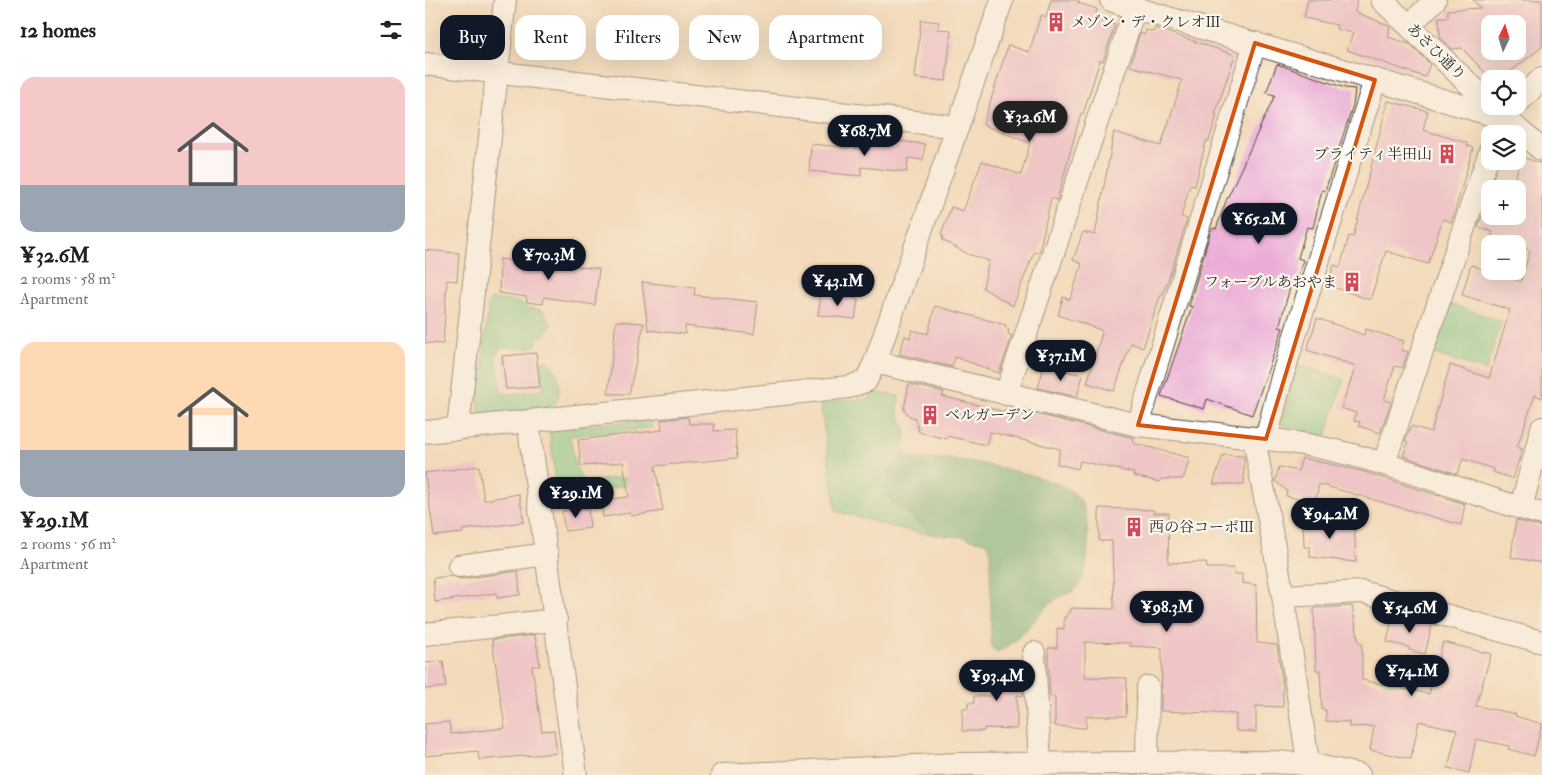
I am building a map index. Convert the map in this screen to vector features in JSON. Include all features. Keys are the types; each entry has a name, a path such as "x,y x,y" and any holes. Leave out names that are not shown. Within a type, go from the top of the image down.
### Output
{"street":[{"path":"458,429 505,0"},
{"path":"425,432 849,387 866,381 875,362 1002,0"},
{"path":"1111,0 1375,80 1481,106"},
{"name":"あさひ通り","path":"1381,0 1481,91"},
{"path":"1410,25 1435,0"},
{"path":"1006,394 1135,8"},
{"path":"1138,425 1255,43"},
{"path":"425,64 958,127"},
{"path":"1526,92 1542,78"},
{"path":"1310,769 1260,439 1282,377 1375,80"},
{"name":"あさひ通り","path":"1506,115 1542,150"},
{"path":"1385,463 1484,170"},
{"path":"875,362 1138,425 1318,447 1385,463 1532,511 1542,428"},
{"path":"528,421 577,775"},
{"path":"459,566 547,554"},
{"path":"1283,596 1361,592 1542,642"},
{"path":"425,634 556,620"},
{"path":"1035,653 1040,763"},
{"path":"1147,763 1148,686"},
{"path":"722,775 910,771 1040,763 1147,763 1310,769 1359,775"}],"highlighted area":[{"path":"1255,43 1375,80 1266,439 1138,425"}],"green space":[{"path":"491,299 520,302 529,308 543,310 552,324 544,336 537,338 536,345 530,348 500,348 496,354 501,391 507,394 543,390 541,362 548,360 556,371 559,381 557,401 552,407 490,415 478,410 488,307"},
{"path":"1451,304 1502,321 1486,371 1434,354"},
{"path":"1298,365 1344,379 1326,437 1280,424"},
{"path":"874,392 899,396 898,411 906,432 903,448 912,459 901,459 914,518 933,535 893,527 836,511 820,402 868,399"},
{"path":"651,419 652,428 570,436 575,466 584,482 628,478 628,485 567,495 557,491 549,429"},
{"path":"949,458 1020,472 1058,484 1072,492 1080,500 1086,515 1088,536 1087,561 1081,582 1073,591 1060,596 1049,605 1022,635 997,652 991,647 990,549 987,543 963,537 933,535 892,502 887,488 889,470 901,459"}],"building":[{"path":"1051,0 1079,0 1078,3 1097,9 1094,19 1115,25 1103,61 1100,60 1083,114 1081,113 1057,200 1051,198 1039,253 1034,252 1013,306 983,288 989,261 968,254 942,240 943,236 941,235 951,207 963,211 982,161 1021,175 1030,143 983,125 1008,45 1029,52 1041,15 1046,17"},
{"path":"1308,0 1357,0 1355,12 1390,26 1388,37 1409,44 1430,64 1425,77 1347,50 1353,33 1336,29 1337,25 1304,18"},
{"path":"1473,0 1542,0 1542,47 1526,59 1526,15 1481,15 1481,60 1525,60 1513,70 1483,70 1462,48 1452,49 1440,37 1439,17 1448,17 1448,10 1481,8"},
{"path":"921,20 939,22 938,29 951,30 946,81 915,78"},
{"path":"1155,28 1235,55 1215,114 1217,115 1209,141 1206,141 1195,186 1190,185 1181,217 1187,219 1171,272 1162,296 1160,296 1143,348 1131,343 1114,391 1087,383 1102,333 1101,330 1058,315 1063,297 1070,300 1082,264 1073,260 1083,232 1095,235 1114,132 1161,146 1182,80 1130,66 1140,33 1145,35 1146,30 1154,32"},
{"path":"1277,64 1345,88 1355,89 1353,105 1325,191 1322,190 1313,228 1307,227 1298,258 1303,260 1295,286 1291,284 1279,327 1283,328 1252,415 1207,399 1204,409 1161,396 1192,307 1189,306 1210,233 1213,228 1216,229 1226,201 1275,95 1266,93"},
{"path":"1388,101 1428,111 1423,130 1467,143 1467,146 1473,148 1453,218 1451,222 1443,219 1428,264 1386,251 1370,300 1328,285 1334,265 1340,267 1349,236 1353,237"},
{"path":"871,138 925,144 923,160 908,158 907,172 861,167 861,176 809,171 811,144 870,150"},
{"path":"1526,158 1542,164 1542,398 1535,395 1517,447 1522,449 1513,479 1493,472 1494,469 1463,459 1457,474 1403,456 1408,442 1405,441 1411,426 1431,432 1450,365 1489,378 1510,310 1462,295 1471,265 1481,268 1481,280 1515,280 1521,282 1522,280 1526,280 1526,264 1530,250 1526,249 1526,235 1492,235 1493,232 1478,227 1481,219 1481,225 1526,225 1526,180 1514,180 1518,170 1526,170"},
{"path":"425,250 459,253 457,281 447,280 443,344 425,343"},
{"path":"500,259 536,264 536,259 572,263 572,266 599,269 595,305 544,297 543,304 527,302 526,297 499,293"},
{"path":"642,282 695,288 694,295 758,302 754,334 685,326 685,334 648,330"},
{"path":"821,294 858,299 855,319 818,315"},
{"path":"935,306 1006,325 1005,328 1009,330 1008,334 1012,336 999,373 955,357 952,367 899,354 905,336 910,338 912,330 928,334"},
{"path":"1317,318 1364,335 1366,329 1404,341 1401,350 1408,352 1402,368 1395,366 1384,400 1391,402 1380,433 1359,426 1360,422 1354,421 1356,413 1341,408 1356,366 1307,350"},
{"path":"616,321 644,323 629,394 608,394"},
{"path":"536,353 540,387 506,389 502,356"},
{"path":"1044,366 1083,375 1077,397 1038,388"},
{"path":"909,384 944,392 942,396 1005,412 1006,409 1012,408 1134,438 1133,443 1190,458 1183,479 1161,479 1160,482 1133,476 1134,473 1080,461 1078,469 1057,464 1060,449 990,432 986,445 947,436 946,439 919,432 915,418 909,416 904,409"},
{"path":"688,417 689,424 714,424 714,431 735,430 737,458 655,466 663,511 631,516 630,513 603,517 601,500 629,497 623,462 581,466 578,440 662,430 661,420"},
{"path":"1223,455 1244,456 1244,484 1213,484"},
{"path":"1302,458 1361,471 1465,504 1461,525 1319,484 1315,503 1286,496 1287,491 1275,481 1279,467 1298,471"},
{"path":"479,466 484,500 519,494 524,522 462,530 463,533 434,536 425,473"},
{"path":"588,508 590,528 565,531 562,511"},
{"path":"1099,508 1154,510 1153,513 1169,513 1168,563 1206,562 1207,568 1233,568 1234,574 1242,574 1242,583 1256,585 1257,643 1277,645 1283,687 1283,707 1256,706 1256,732 1236,731 1236,714 1161,711 1162,648 1130,646 1130,643 1085,642 1085,677 1127,678 1126,716 1086,716 1086,728 1055,726 1055,697 1050,697 1048,648 1057,648 1057,628 1064,629 1064,617 1067,617 1067,613 1070,613 1071,608 1114,609 1112,541 1099,541"},
{"path":"1303,520 1354,522 1356,562 1310,557 1310,547 1304,547"},
{"path":"1516,520 1542,527 1542,563 1511,557"},
{"path":"518,571 520,595 497,598 496,593 435,602 433,578 452,576 461,579"},
{"path":"1352,606 1359,643 1362,643 1362,680 1429,694 1443,642 1491,654 1476,706 1516,714 1515,716 1542,724 1534,756 1508,749 1509,746 1476,739 1469,773 1448,768 1457,730 1419,721 1411,759 1370,750 1374,726 1349,727 1349,722 1326,721 1326,710 1322,710 1320,670 1316,670 1314,608"},
{"path":"1393,614 1432,625 1425,654 1409,650 1409,647 1387,642"},
{"path":"535,635 540,666 532,666 542,731 554,730 557,753 479,760 478,751 425,756 425,724 449,722 451,734 505,728 492,640"},
{"path":"443,661 446,687 425,689 425,663"},
{"path":"1009,661 1021,661 1023,696 1017,695 1017,729 984,728 984,731 962,731 963,709 968,709 968,703 974,703 974,696 991,696 991,679 995,679 995,671"}],"place":[{"name":"メゾン・デ・クレオⅢ","path":"1056,22"},
{"name":"ブライティ半田山","path":"1447,154"},
{"name":"フォーブルあおやま","path":"1352,282"},
{"name":"ベルガーデン","path":"930,415"},
{"name":"西の谷コーポⅢ","path":"1134,527"}]}
